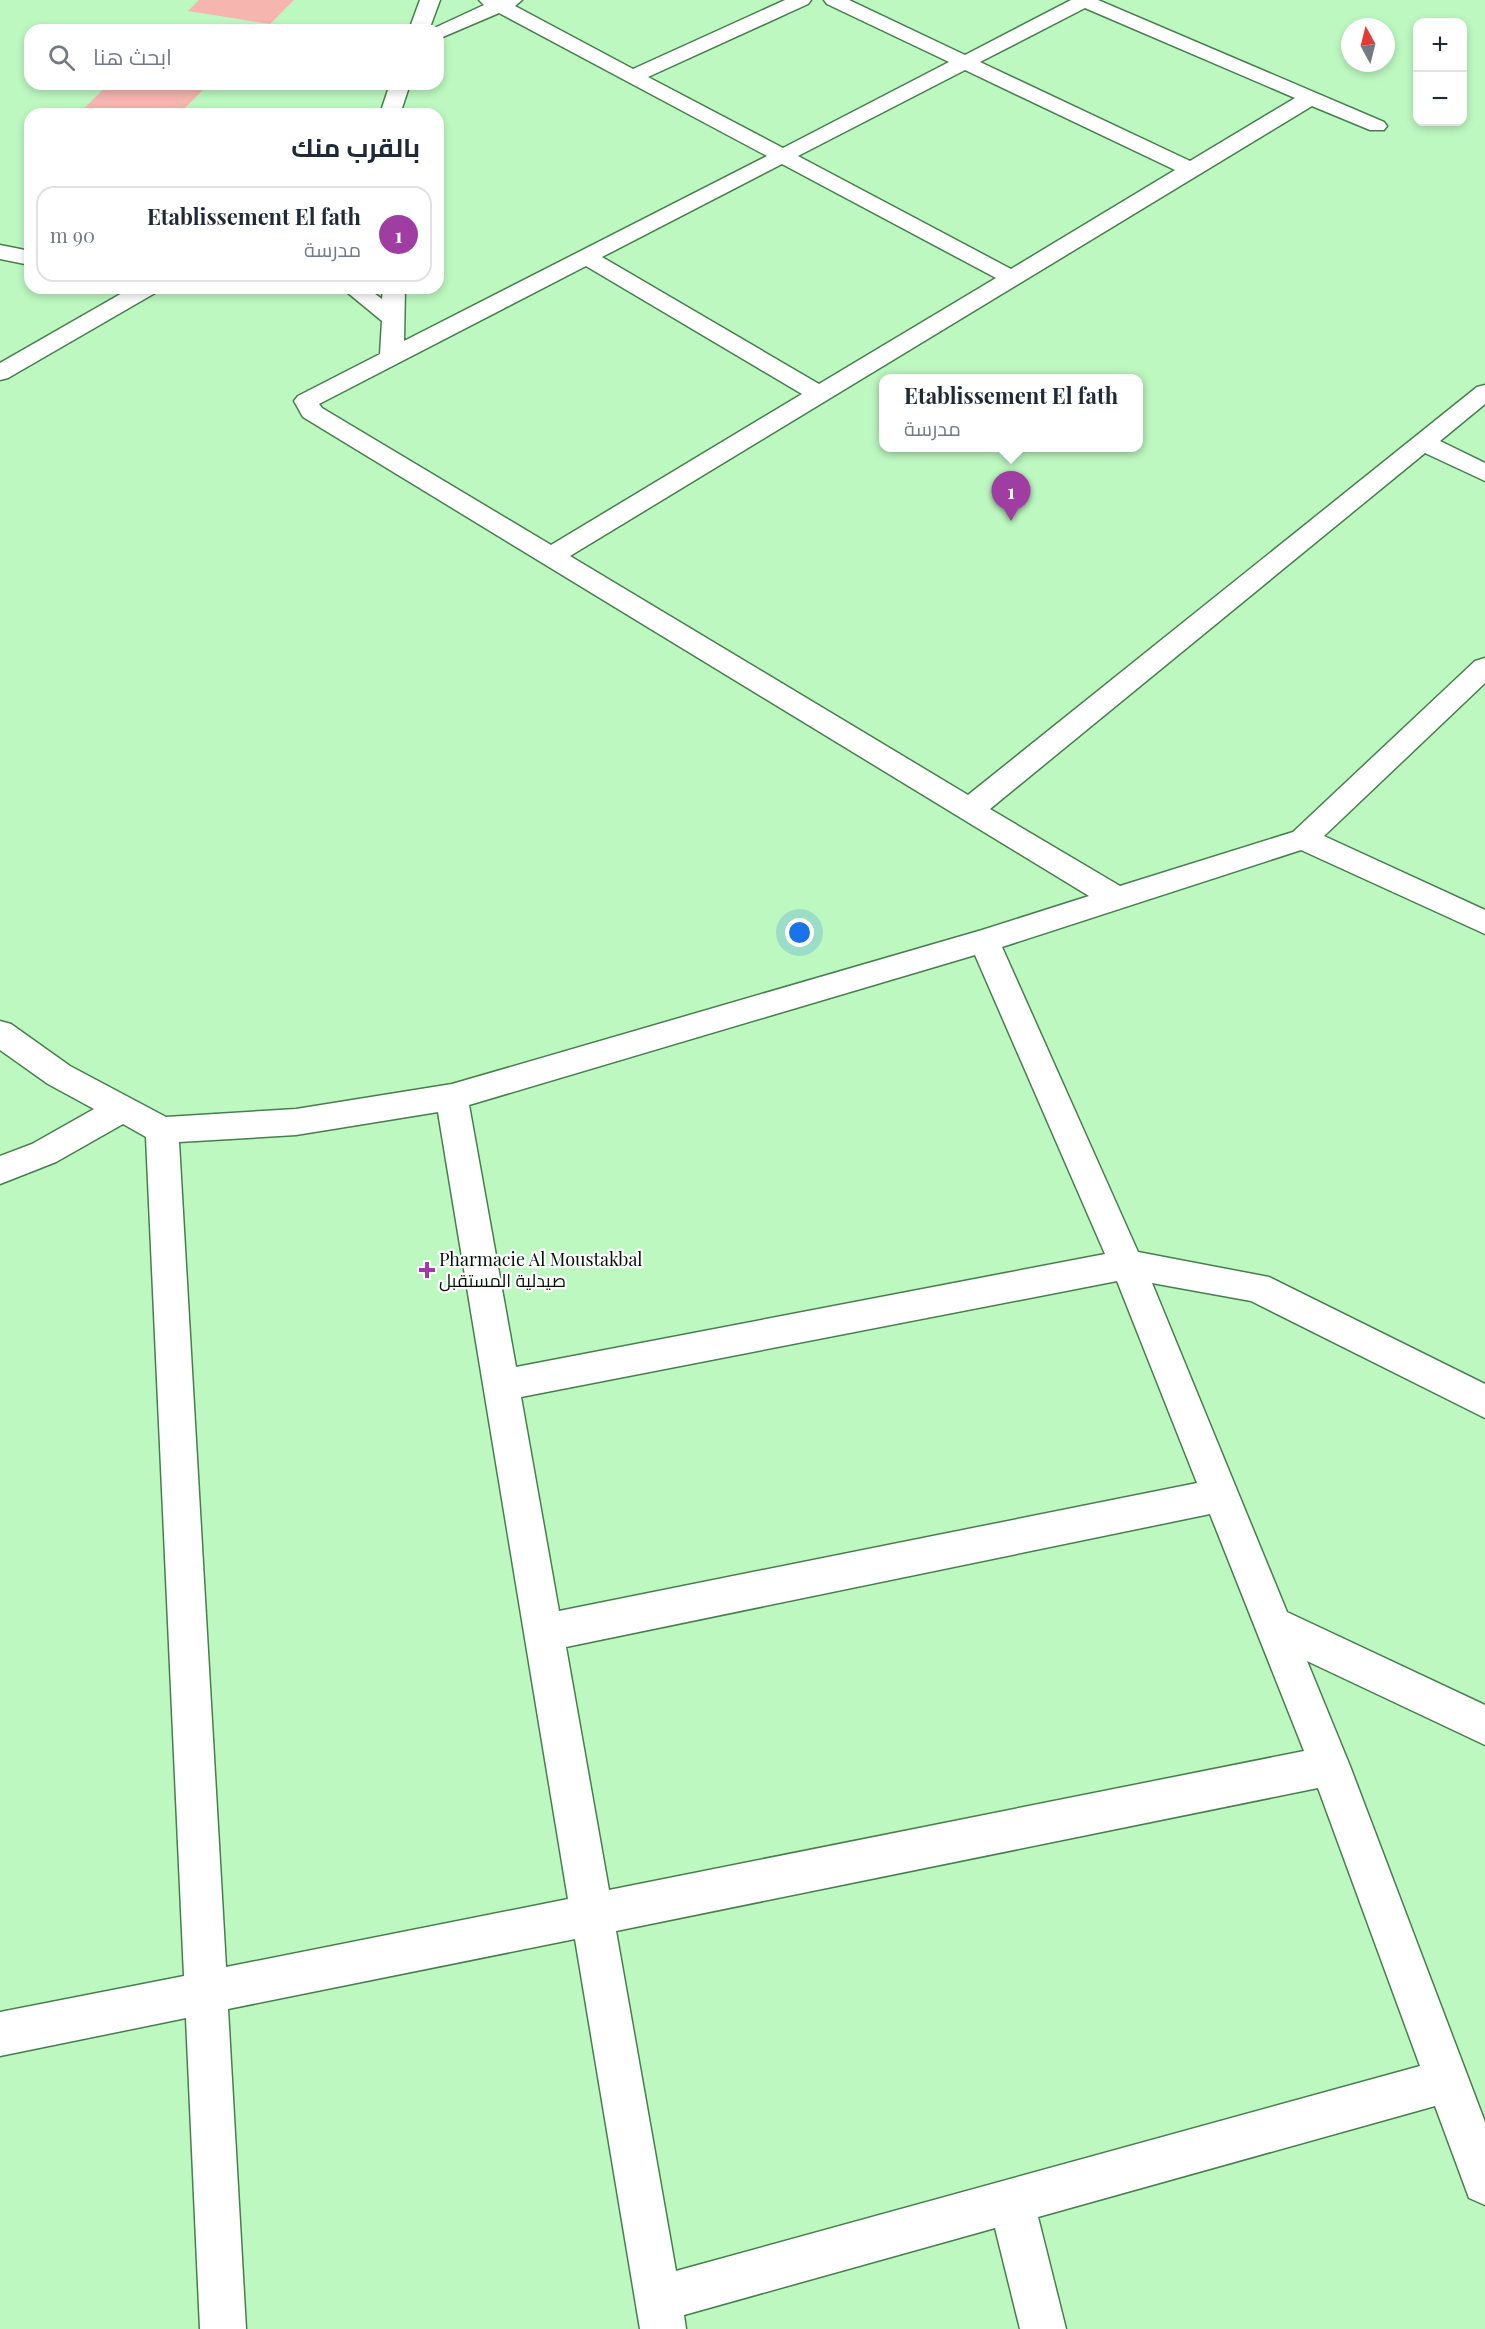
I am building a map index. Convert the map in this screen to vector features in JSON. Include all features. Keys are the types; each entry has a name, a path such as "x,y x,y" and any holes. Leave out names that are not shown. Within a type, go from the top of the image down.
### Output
{"street":[{"path":"421,24 430,0"},
{"path":"633,76 801,0"},
{"path":"834,0 1191,170"},
{"path":"1117,899 968,811 312,412 306,401 1083,1 1377,126"},
{"path":"444,30 500,2 633,76 1012,278"},
{"path":"392,108 398,90"},
{"path":"550,556 1310,98"},
{"path":"0,252 24,257"},
{"path":"586,257 819,394"},
{"path":"0,373 137,294"},
{"path":"361,294 392,316"},
{"path":"392,357 394,294"},
{"path":"968,811 1485,392"},
{"path":"1423,442 1485,473"},
{"path":"0,1033 59,1075 162,1130 296,1122 452,1096 984,941 1302,839 1485,667"},
{"path":"1302,839 1485,923"},
{"path":"984,941 1127,1264 1330,1766 1485,2182"},
{"path":"452,1096 660,2314 1011,2201 1447,2081"},
{"path":"0,1170 44,1153 122,1109"},
{"path":"162,1130 223,2329"},
{"path":"502,1385 1127,1264 1257,1287 1485,1402"},
{"path":"544,1633 1220,1495"},
{"path":"1273,1625 1485,1725"},
{"path":"0,2034 1330,1766"},
{"path":"1011,2201 1043,2329"}],"shaded area":[{"path":"199,0 294,0 270,24 188,11"},
{"path":"103,90 203,90 185,108 84,108"}],"place":[{"name":"Etablissement El fath","path":"1011,521"},
{"name":"Pharmacie Al Moustakbal صيدلية المستقبل","path":"427,1270"}]}
